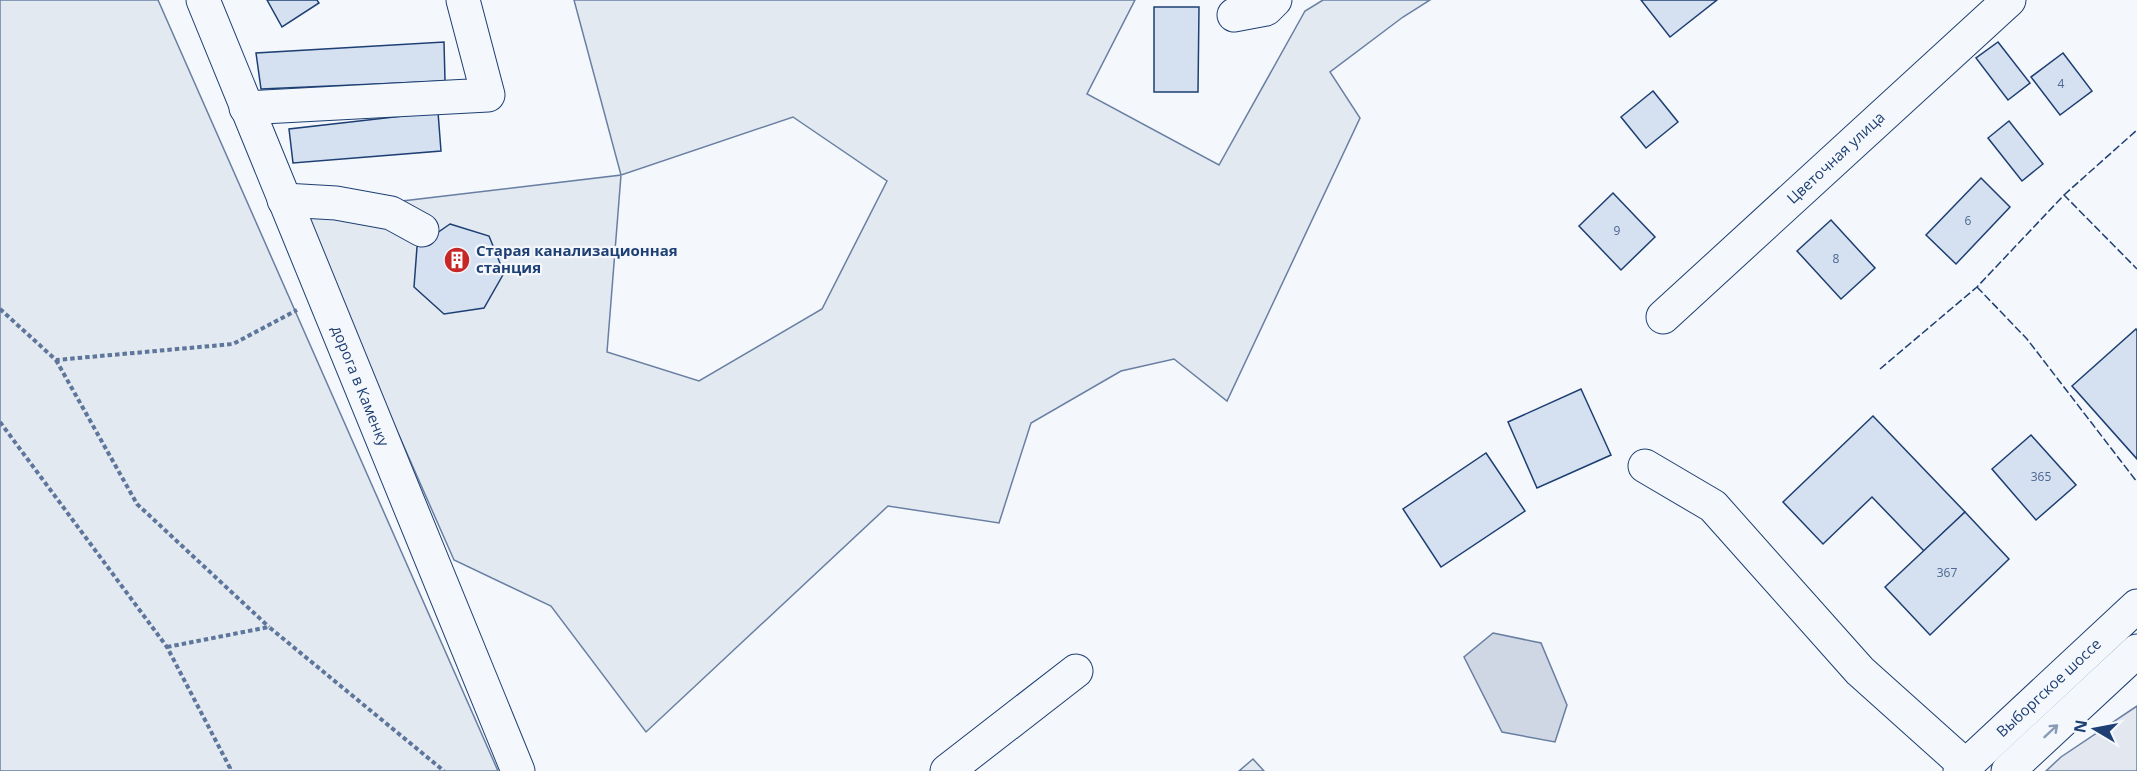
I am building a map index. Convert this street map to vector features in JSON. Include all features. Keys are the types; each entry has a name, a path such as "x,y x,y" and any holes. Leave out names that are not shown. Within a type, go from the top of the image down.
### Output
{"street":[{"name":"дорога в Каменку","path":"203,0 518,771"},
{"path":"246,108 488,95 463,0"},
{"path":"1234,15 1266,9 1275,0"},
{"name":"Цветочная улица","path":"1663,317 2009,0"},
{"path":"284,200 336,203 391,213 422,230"},
{"path":"1645,466 1713,506 1860,671 1963,769"},
{"name":"Выборгское шоссе","path":"1963,769 2137,606"},
{"path":"2008,771 2137,651"},
{"path":"947,771 1076,671"}],"path":[{"path":"56,360 233,344 323,296"},
{"path":"0,309 56,360 137,504 269,627 444,771"},
{"path":"0,422 167,647 230,768 229,771"},
{"path":"167,647 269,627"}],"shaded area":[{"path":"0,0 158,0 498,771 0,771"},
{"path":"574,0 1135,0 1087,94 1219,165 1305,11 1323,0 1430,0 1403,17 1330,72 1360,118 1227,401 1174,359 1121,371 1031,423 999,523 888,506 646,732 551,606 454,560 301,213 621,175","holes":["793,117 887,181 822,309 699,381 607,352 621,175"]},
{"path":"1493,633 1541,643 1567,705 1555,742 1502,732 1464,657"},
{"path":"2137,706 2137,771 2046,771 2061,757"},
{"path":"1253,759 1264,771 1239,771"}],"building":[{"path":"267,0 317,0 319,3 282,27"},
{"path":"1641,0 1717,0 1670,37"},
{"path":"1154,7 1199,7 1198,92 1154,92"},
{"path":"444,42 445,81 261,89 256,53"},
{"path":"1998,42 2030,83 2008,100 1976,58"},
{"path":"2063,53 2092,91 2060,115 2031,77"},
{"path":"1653,91 1678,122 1646,148 1621,117"},
{"path":"438,112 441,151 293,163 289,129"},
{"path":"2009,121 2043,164 2022,181 1988,138"},
{"path":"1981,178 2010,207 1956,264 1926,235"},
{"path":"1613,193 1655,237 1621,270 1579,226"},
{"path":"1831,220 1875,268 1841,299 1797,251"},
{"name":"Старая канализационная станция","path":"450,224 489,236 504,273 484,308 444,314 414,287 417,247"},
{"path":"2136,329 2137,331 2137,459 2072,386"},
{"path":"1581,389 1611,455 1537,488 1508,422"},
{"path":"1873,416 1965,512 1924,551 1872,497 1823,544 1783,502"},
{"path":"2031,435 2076,485 2036,520 1992,469"},
{"path":"1486,453 1525,511 1441,567 1403,509"},
{"path":"1965,512 2009,559 1930,635 1885,587"}],"fence":[{"path":"2064,195 2137,130"},
{"path":"1880,369 1977,287 2064,195 2137,269"},
{"path":"1977,287 2027,339 2137,482"}],"place":[{"name":"Старая канализационная станция","path":"457,260"}]}
